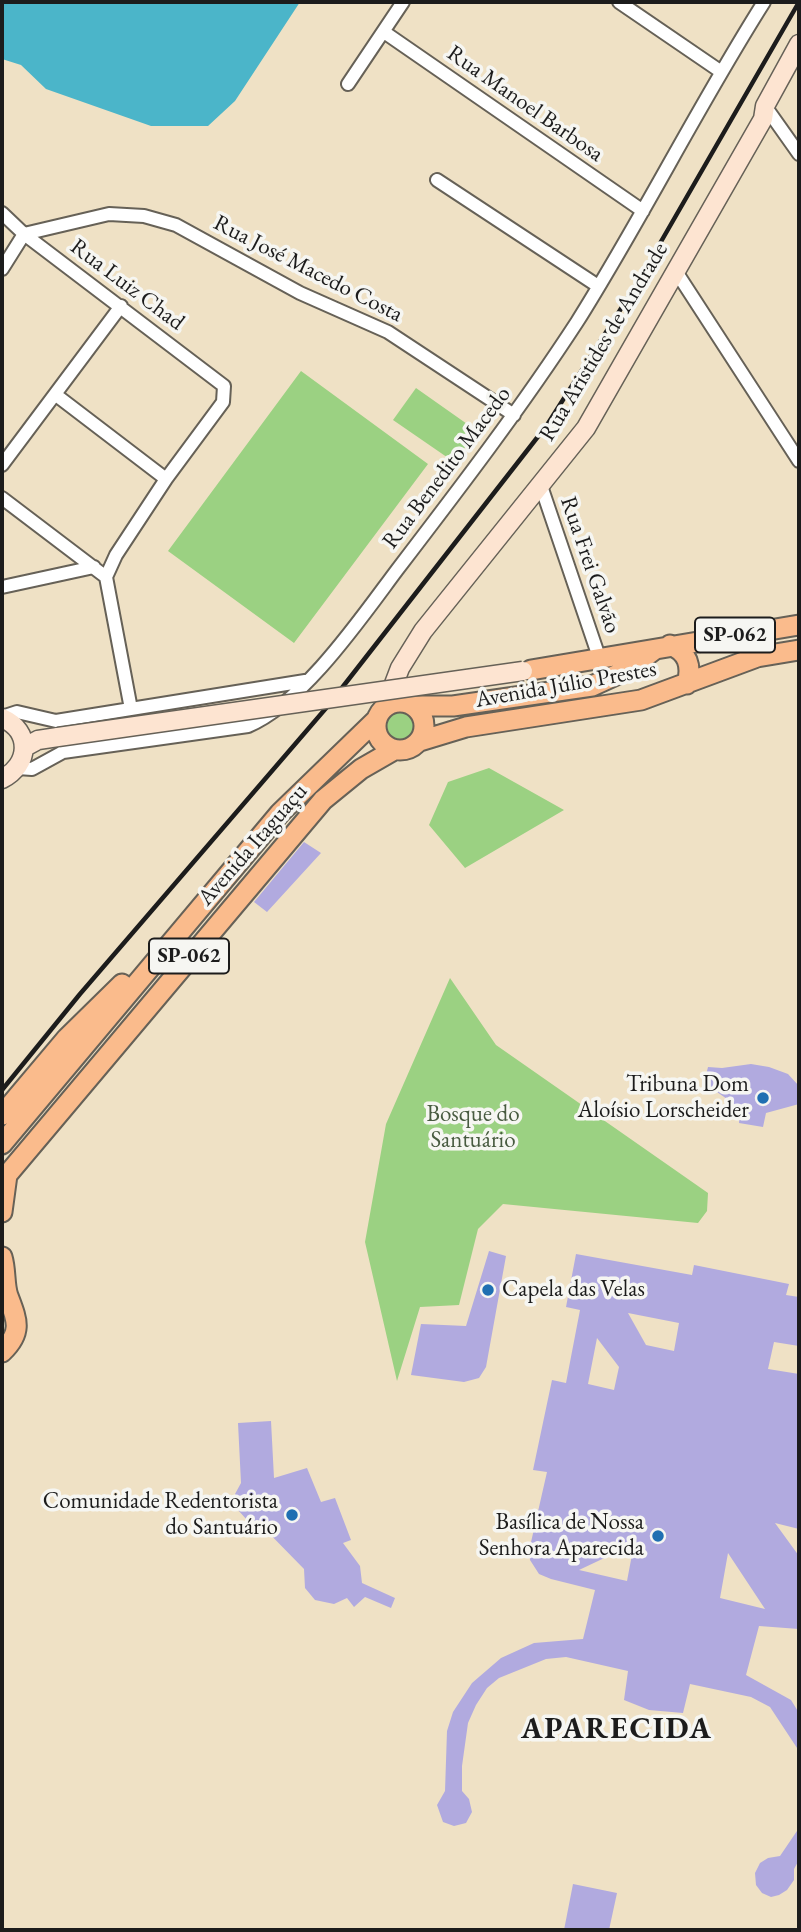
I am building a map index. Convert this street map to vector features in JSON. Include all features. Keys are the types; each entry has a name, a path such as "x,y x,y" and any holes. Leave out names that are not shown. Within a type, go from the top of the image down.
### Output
{"main road":[{"name":"Rua Aristides de Andrade","path":"381,712 406,655 423,631 586,428 767,112 799,44"},
{"name":"Rua Aristides de Andrade","path":"767,112 799,68"},
{"name":"Avenida Júlio Prestes","path":"28,741 527,670 799,625"},
{"name":"Avenida Júlio Prestes","path":"410,704 453,706 607,682 664,646"},
{"name":"SP-062","path":"664,646 687,657 690,669 687,684"},
{"name":"Avenida Júlio Prestes","path":"420,741 466,727 657,696 757,657 799,650"},
{"path":"527,670 579,675 657,696"},
{"path":"396,681 410,704 419,711 424,726 420,741"},
{"name":"SP-062","path":"381,712 410,704"},
{"path":"381,712 375,727 380,741 394,750"},
{"name":"Avenida Itaguaçu","path":"2,1144 280,813 381,712"},
{"path":"2,717 12,723 28,741 18,768 2,779"},
{"name":"SP-062","path":"394,750 408,749 420,741"},
{"name":"Avenida Itaguaçu","path":"4,1178 323,800 361,769 394,750"},
{"path":"2,1115 92,1012 135,971 157,959"},
{"path":"2,1212 4,1178"},
{"path":"2,1257 8,1280 4,1292 17,1317 15,1333 2,1352"}],"street":[{"path":"348,84 403,2"},
{"path":"619,2 720,71"},
{"name":"Rua Benedito Macedo","path":"306,681 341,645 514,415 598,286 643,211 720,71 764,2"},
{"name":"Rua Manoel Barbosa","path":"384,32 643,211"},
{"path":"767,112 799,154"},
{"path":"437,180 598,286"},
{"name":"Rua Luiz Chad","path":"2,212 24,234 219,380 225,391 223,402 166,479"},
{"name":"Rua José Macedo Costa","path":"24,234 109,214 144,216 176,225 300,293 388,332 514,415"},
{"path":"2,269 24,234"},
{"path":"677,273 799,461"},
{"path":"2,465 121,306"},
{"path":"56,395 166,479 116,555 106,577 131,709"},
{"name":"Rua Frei Galvão","path":"541,486 599,657"},
{"path":"2,498 106,577"},
{"path":"2,587 94,567"},
{"path":"2,717 17,712 52,722 306,681"},
{"path":"18,768 32,769 63,752 248,726 265,718 306,681"}],"green space":[{"path":"301,371 428,464 294,643 168,551"},
{"path":"416,388 477,431 454,462 393,420"},
{"path":"400,711 411,715 415,726 411,737 400,741 389,737 385,726 389,715"},
{"path":"489,768 564,810 465,868 429,825 448,782"},
{"name":"Bosque do Santuário","path":"450,978 496,1045 708,1193 707,1211 698,1223 503,1204 478,1229 459,1305 420,1307 397,1381 365,1242 386,1124"}],"water":[{"path":"2,2 300,2 235,101 208,126 151,126 46,89 21,65 2,59"}],"building":[{"path":"304,842 321,853 267,912 254,902"},
{"name":"Tribuna Dom Aloísio Lorscheider","path":"751,1064 788,1074 799,1086 799,1104 766,1113 763,1127 739,1123 740,1108 704,1083 708,1067"},
{"name":"Capela das Velas","path":"489,1251 506,1256 486,1367 479,1378 464,1382 411,1375 421,1324 466,1326"},
{"name":"Basílica de Nossa Senhora Aparecida","path":"576,1254 692,1275 694,1265 789,1284 786,1295 799,1297 799,1346 774,1342 768,1369 799,1374 799,1529 775,1523 799,1556 799,1629 759,1626 746,1675 791,1700 799,1713 799,1751 770,1707 751,1697 690,1684 683,1713 649,1710 624,1700 628,1671 566,1657 546,1659 499,1678 487,1688 476,1705 468,1723 462,1766 462,1791 469,1799 472,1812 466,1823 454,1826 443,1822 437,1805 445,1791 447,1731 453,1712 472,1683 501,1658 534,1643 583,1639 595,1590 539,1574 530,1560 529,1551 547,1472 533,1470 552,1380 566,1383 580,1310 566,1307","holes":["628,1313 679,1323 674,1351 646,1345","597,1338 619,1367 614,1390 588,1384","634,1544 627,1581 579,1570","728,1553 765,1609 720,1598"]},
{"name":"Comunidade Redentorista do Santuário","path":"271,1421 274,1478 307,1468 321,1502 335,1498 351,1540 343,1543 360,1566 362,1583 395,1598 391,1608 365,1597 354,1607 347,1598 334,1604 315,1600 305,1588 304,1569 258,1522 247,1520 238,1510 235,1494 241,1483 238,1423"},
{"path":"799,1828 799,1860 794,1869 794,1880 787,1890 779,1895 771,1897 762,1893 756,1885 755,1873 760,1863 780,1856"},
{"path":"573,1884 617,1893 609,1930 564,1930"}],"railway":[{"path":"2,1090 80,994 327,707 547,425 636,285 799,2"}],"place":[{"name":"Tribuna Dom Aloísio Lorscheider","path":"763,1098"},
{"name":"Capela das Velas","path":"488,1290"},
{"name":"Comunidade Redentorista do Santuário","path":"292,1515"},
{"name":"Basílica de Nossa Senhora Aparecida","path":"658,1536"}],"district":[{"name":"APARECIDA","path":"617,1730"}]}
